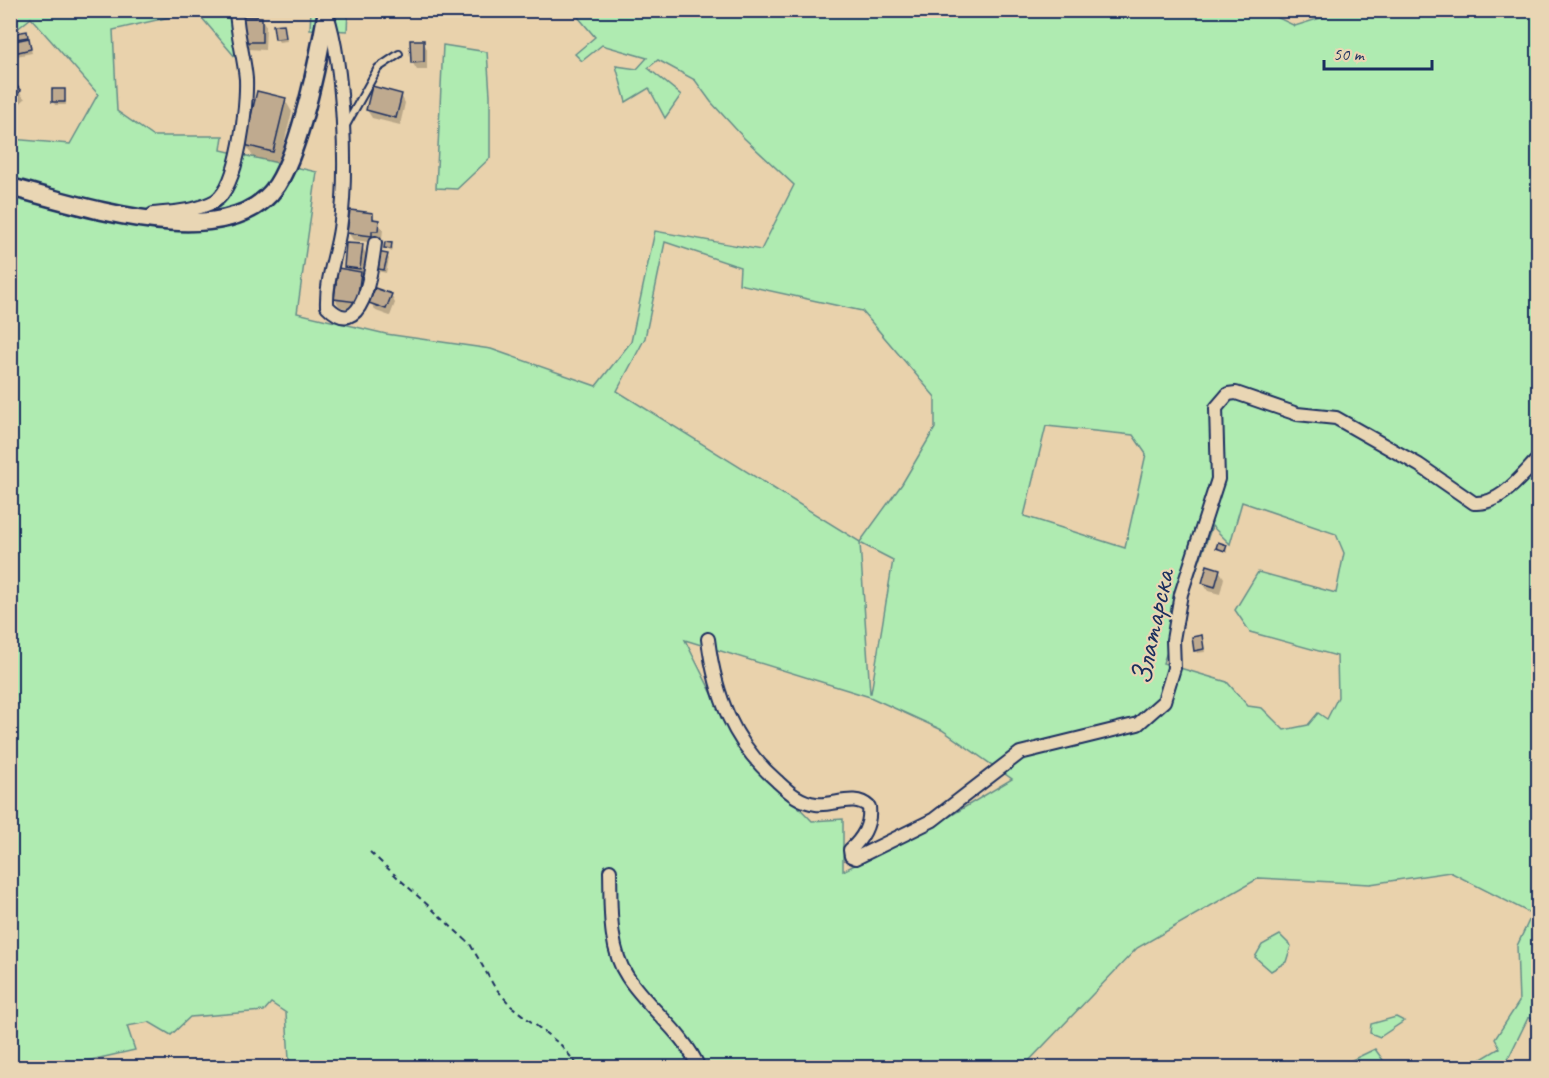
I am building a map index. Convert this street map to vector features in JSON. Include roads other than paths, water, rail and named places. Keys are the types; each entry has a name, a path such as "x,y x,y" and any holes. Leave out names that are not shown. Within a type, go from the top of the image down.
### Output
{"street":[{"path":"134,216 192,209 217,200 230,182 247,106 246,75 238,40 236,10"},
{"path":"10,187 134,216 211,222 244,213 268,196 284,172 296,140 327,12"},
{"path":"327,12 339,81 343,188 340,229 326,287 327,306 334,314 343,317 352,314 361,304 369,289 375,243"},
{"name":"Златарска","path":"708,639 712,675 731,724 756,763 797,799 817,804 864,801 869,807 870,820 850,850 851,856 856,858 933,820 1020,753 1137,724 1164,701 1174,668 1173,640 1181,594 1218,479 1216,408 1228,394 1236,393 1297,414 1336,418 1419,465 1474,503 1485,504 1498,498 1539,459"},
{"path":"610,871 615,943 626,975 687,1045 699,1068"}],"lane":[{"path":"341,132 378,69 399,54"}]}
